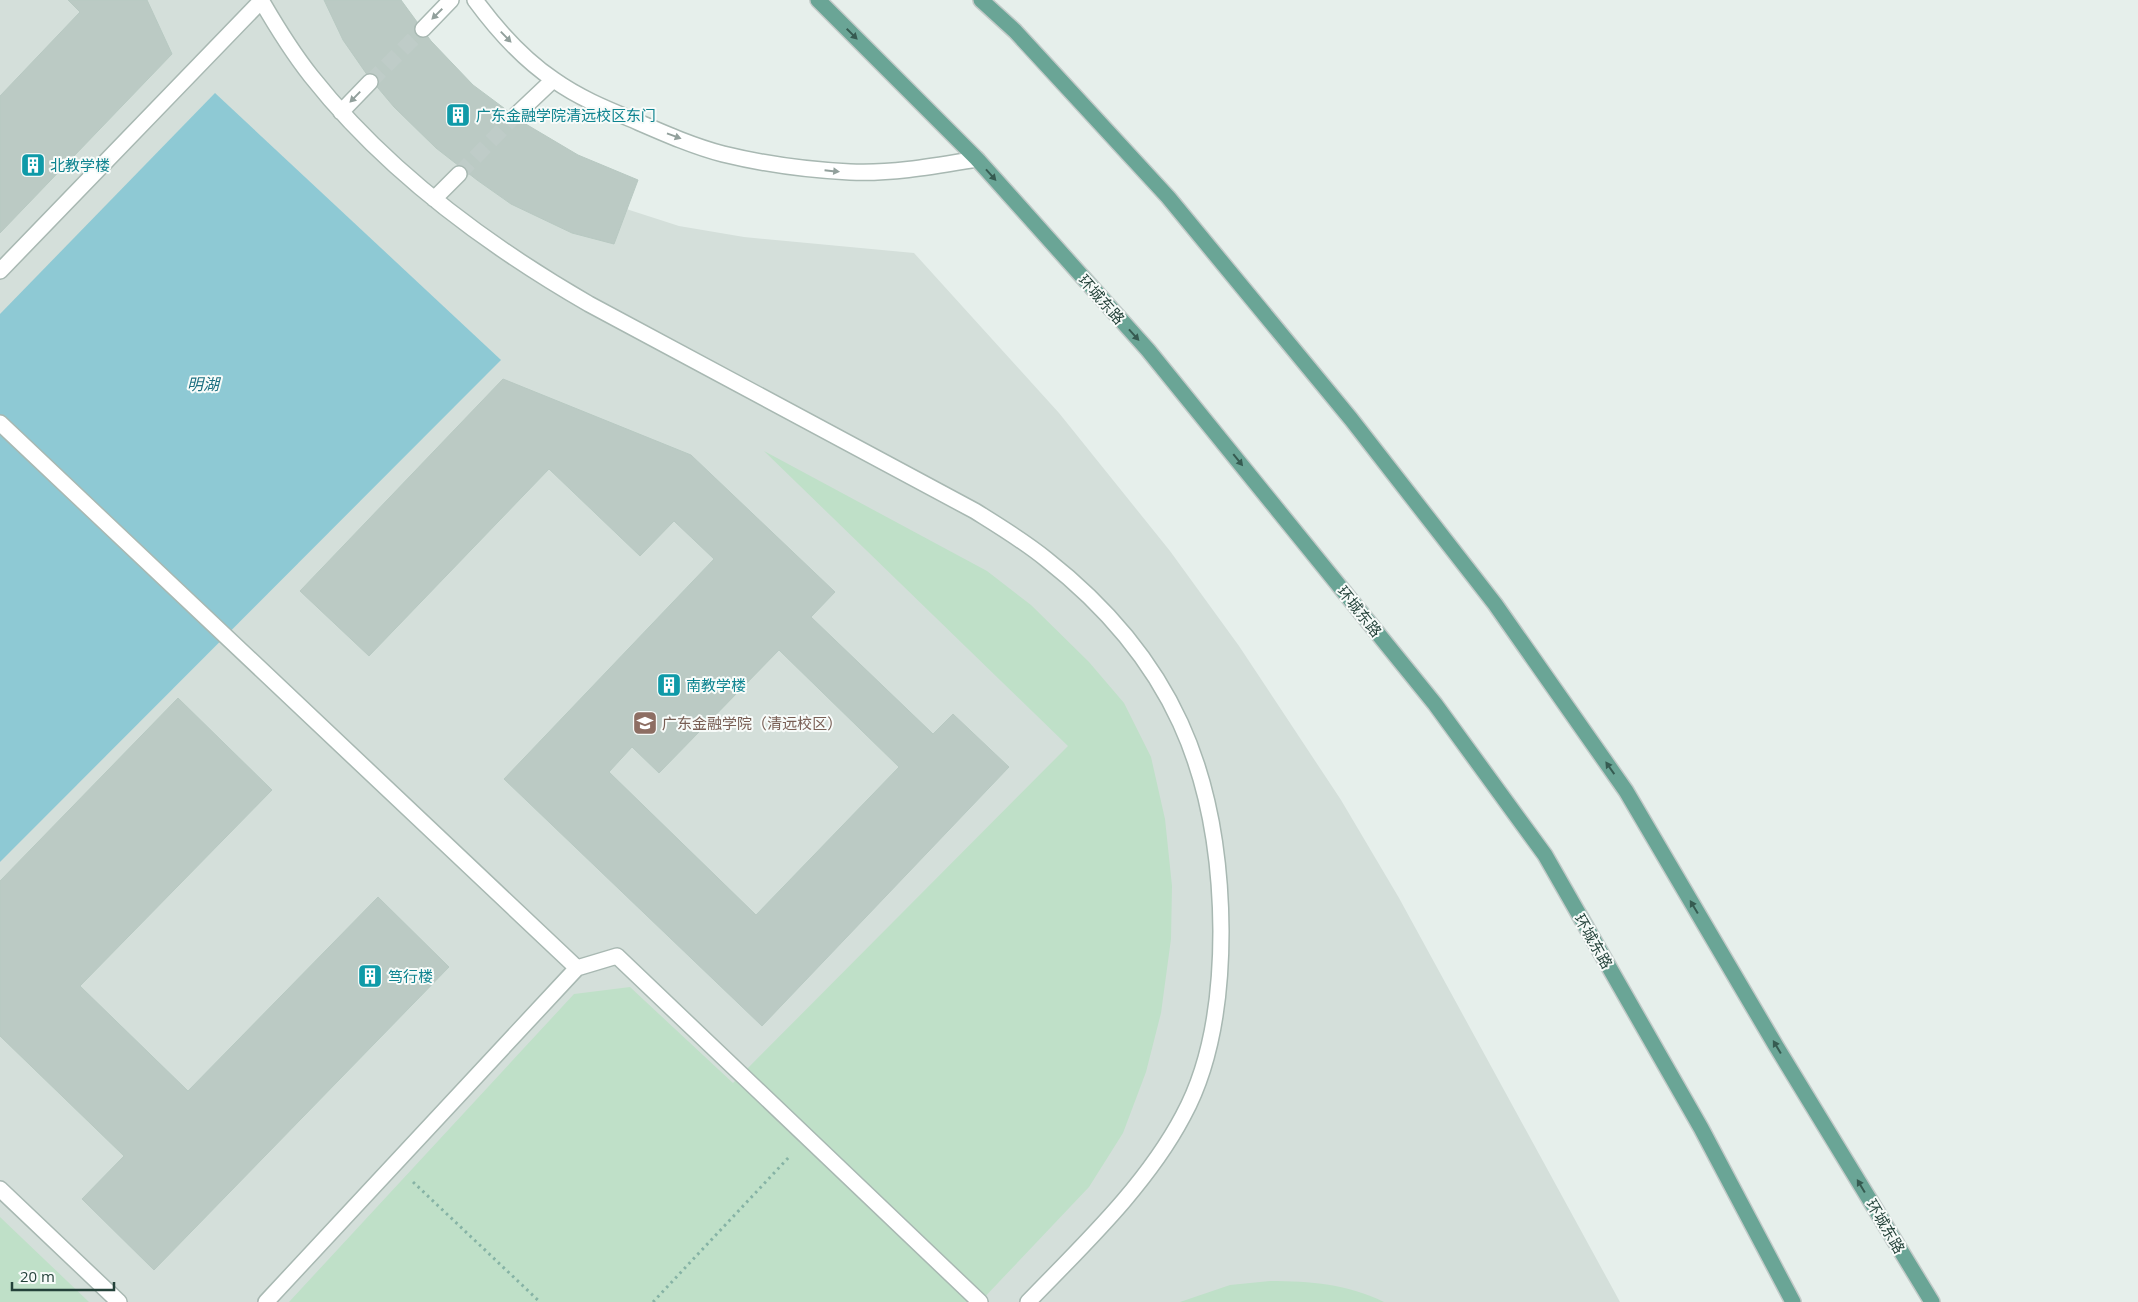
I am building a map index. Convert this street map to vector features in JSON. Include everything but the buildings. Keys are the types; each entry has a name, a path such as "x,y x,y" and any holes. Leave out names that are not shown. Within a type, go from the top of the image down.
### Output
{"main road":[{"name":"环城东路","path":"818,0 977,159 1148,350 1435,704 1545,855 1701,1128 1793,1302"},
{"name":"环城东路","path":"981,0 1015,31 1168,197 1351,419 1495,604 1626,791 1776,1046 1932,1302"}],"street":[{"path":"0,271 261,0 310,75 341,112 387,158 434,199 494,245 533,272 589,304 975,511 1016,536 1046,559 1103,610 1130,640 1157,677 1176,711 1193,749 1206,794 1217,850 1221,897 1221,953 1208,1050 1195,1091 1183,1116 1165,1146 1137,1184 1107,1220 1028,1302"},
{"path":"423,29 451,0"},
{"path":"474,0 524,57 553,80 585,100 650,128 721,153 774,165 860,172 906,171 977,159"},
{"path":"516,116 553,80"},
{"path":"341,112 370,82"},
{"path":"434,199 459,174"},
{"path":"0,423 577,968"},
{"path":"266,1302 577,968 617,956 980,1302"},
{"path":"0,1189 119,1302"}],"path":[{"path":"653,1302 808,1138"},
{"path":"394,1164 540,1302"}],"shaded area":[{"name":"广东金融学院（清远校区）","path":"0,0 368,0 617,206 679,226 744,237 914,253 1059,413 1170,551 1239,646 1341,800 1399,898 1620,1302 0,1302"}],"green space":[{"path":"764,451 987,571 1031,605 1089,662 1124,703 1151,757 1165,819 1172,886 1171,939 1161,1013 1146,1072 1123,1133 1089,1187 980,1302 289,1302 574,994 630,987 733,1083 1068,746"},
{"path":"0,1217 89,1302 0,1302"},
{"path":"1270,1281 1343,1287 1384,1302 1180,1302 1230,1285"}],"water":[{"name":"明湖","path":"215,93 501,360 0,862 0,314"}],"tunnel":[{"path":"370,82 423,29"},
{"path":"459,174 516,115"}],"place":[{"name":"广东金融学院清远校区东门","path":"458,115"},
{"name":"北教学楼","path":"33,165"},
{"name":"南教学楼","path":"669,685"},
{"name":"广东金融学院（清远校区）","path":"645,723"},
{"name":"笃行楼","path":"370,976"}]}
